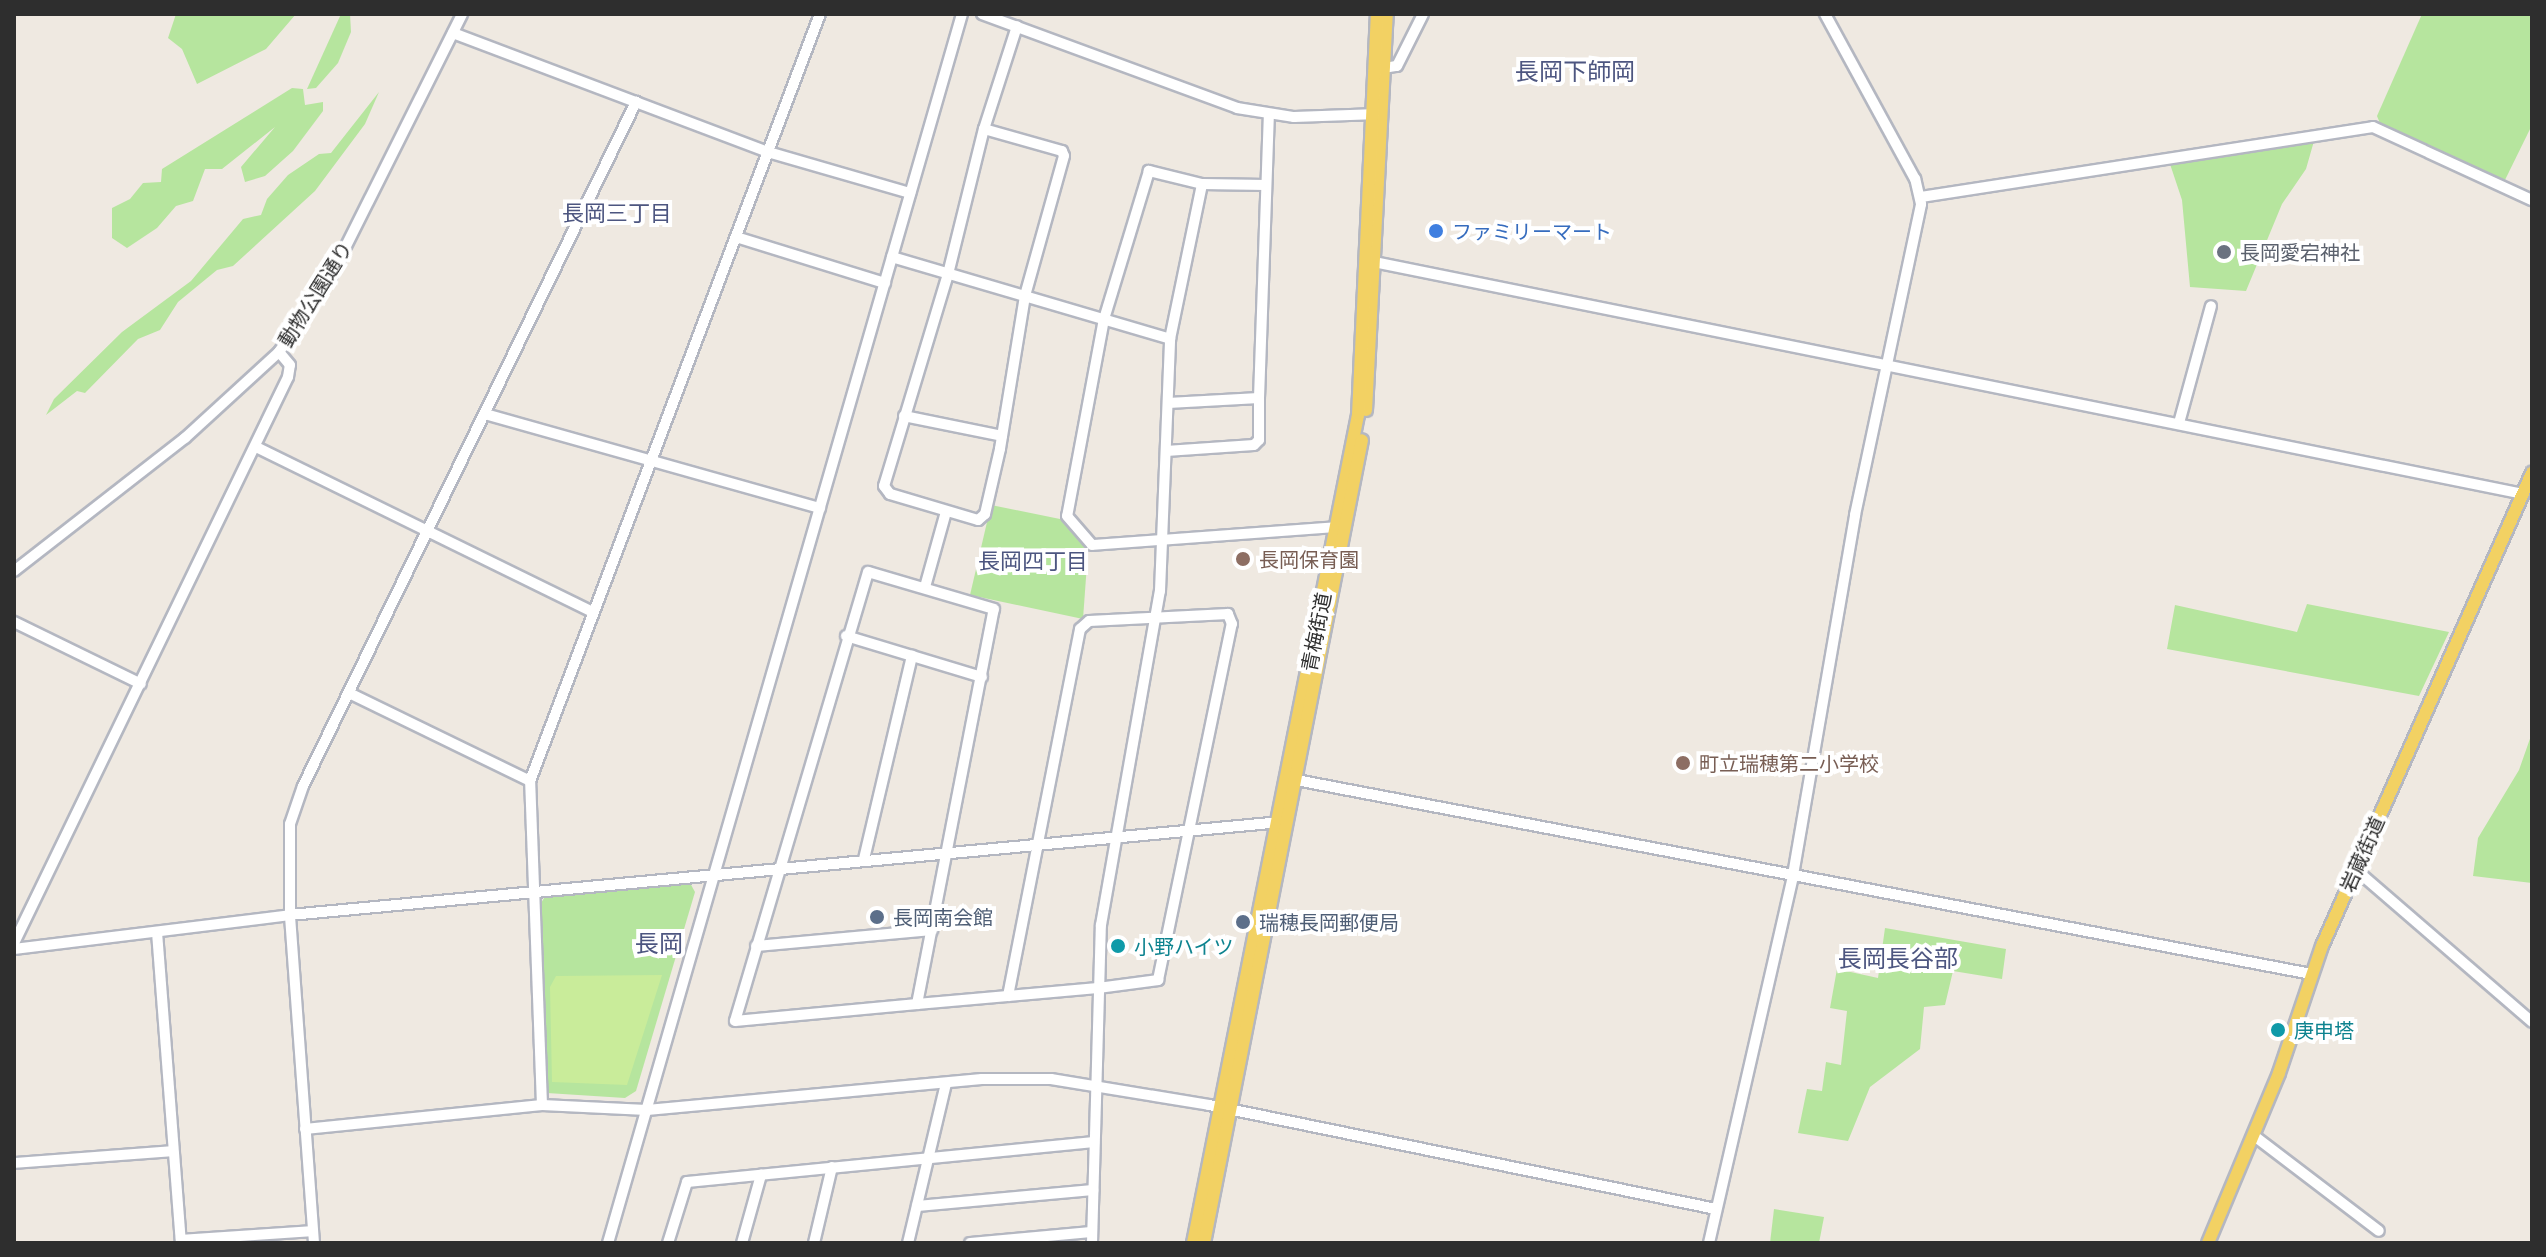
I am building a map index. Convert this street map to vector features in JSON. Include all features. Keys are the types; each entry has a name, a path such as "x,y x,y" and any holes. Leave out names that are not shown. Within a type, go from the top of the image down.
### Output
{"main road":[{"name":"青梅街道","path":"1377,14 1380,69"},
{"name":"青梅街道","path":"1193,1243 1225,1109 1366,415 1380,69 1387,14"},
{"name":"青梅街道","path":"1291,778 1358,415 1372,262"},
{"name":"岩蔵街道","path":"2208,1243 2253,1135 2311,974 2355,869 2532,473"},
{"name":"青梅街道","path":"1204,1243 1225,1109"}],"street":[{"name":"動物公園通り","path":"14,571 185,438 279,352 331,276 462,14"},
{"path":"542,1105 530,781 820,14"},
{"path":"608,1243 962,14"},
{"path":"982,14 1211,100 1269,115 1378,114"},
{"path":"1380,69 1397,66 1423,14"},
{"path":"1709,1243 1793,875 1886,364 1921,197 1900,151 1825,14"},
{"path":"984,129 1064,153 1025,296 1002,436 985,514 978,520 885,491 904,416 948,274 984,129 1017,26"},
{"path":"453,33 768,152 910,193"},
{"path":"314,1243 290,915 290,824 349,693 636,102"},
{"path":"1166,451 1254,445 1259,440 1269,115"},
{"path":"1921,197 2373,127 2532,200"},
{"path":"1266,185 1202,184 1149,171 1104,319 1067,516 1092,545 1337,527"},
{"path":"970,1243 1092,1237 1101,925 1156,617 1170,339 1202,184"},
{"path":"736,237 885,283"},
{"path":"892,257 1170,339"},
{"path":"1372,262 2523,494"},
{"path":"2179,423 2211,306"},
{"path":"14,946 288,377 290,365 279,352"},
{"path":"1168,403 1259,398"},
{"path":"485,414 820,508"},
{"path":"904,416 1002,436"},
{"path":"256,447 593,612"},
{"path":"925,587 946,512"},
{"path":"917,1004 994,609 868,572 846,636 735,1021 1098,988 1161,976 1231,617 1223,613 1089,621 1080,629 1008,996"},
{"path":"14,622 141,684"},
{"path":"846,636 982,677"},
{"path":"864,859 912,656"},
{"path":"349,693 530,781"},
{"path":"1291,778 2311,974"},
{"path":"14,946 779,866 1282,822"},
{"path":"2355,869 2532,1022"},
{"path":"756,946 932,930"},
{"path":"157,932 181,1241 313,1231"},
{"path":"305,1129 542,1105 647,1110 1030,1078 1096,1084 1716,1209"},
{"path":"908,1243 946,1083"},
{"path":"2253,1135 2379,1231"},
{"path":"668,1243 687,1182 1094,1142"},
{"path":"14,1163 173,1151"},
{"path":"814,1243 832,1167"},
{"path":"742,1243 761,1175"},
{"path":"917,1206 1093,1190"}],"green space":[{"path":"176,14 296,14 266,49 197,84 182,49 168,38"},
{"path":"341,14 350,14 351,32 338,63 316,88 307,89"},
{"path":"2422,14 2532,14 2532,125 2504,182 2381,126 2377,116"},
{"path":"292,88 303,89 305,105 323,102 323,111 293,151 265,176 245,182 241,167 275,127 222,169 205,169 193,201 176,206 157,228 127,248 112,238 112,208 130,199 143,183 161,182 162,169"},
{"path":"379,92 365,124 315,191 233,266 217,270 178,302 160,330 138,339 85,393 77,391 46,415 54,399 122,332 191,281 243,219 261,215 267,199 288,175 319,154 331,153"},
{"path":"2316,134 2306,169 2282,204 2246,291 2190,287 2182,200 2170,164 2278,148"},
{"path":"991,505 1060,519 1088,550 1083,619 970,595"},
{"path":"2307,604 2449,632 2419,696 2167,649 2175,605 2297,632"},
{"path":"2532,733 2532,883 2473,876 2478,838 2519,770"},
{"path":"690,883 695,892 636,1091 625,1098 547,1093 541,903 546,895"},
{"path":"1885,928 2006,949 2002,979 1953,971 1945,1005 1924,1007 1920,1049 1870,1087 1848,1141 1798,1133 1807,1089 1822,1091 1826,1062 1841,1065 1847,1011 1830,1008 1837,969 1878,978"},
{"path":"662,975 627,1085 552,1082 550,987 556,976"},
{"path":"1774,1209 1824,1217 1819,1243 1770,1243"}],"place":[{"name":"ファミリーマート","path":"1436,231"},
{"name":"長岡愛宕神社","path":"2224,252"},
{"name":"長岡保育園","path":"1243,559"},
{"name":"町立瑞穂第二小学校","path":"1683,763"},
{"name":"長岡南会館","path":"877,917"},
{"name":"瑞穂長岡郵便局","path":"1243,922"},
{"name":"小野ハイツ","path":"1118,946"},
{"name":"庚申塔","path":"2278,1030"}],"district":[{"name":"長岡下師岡","path":"1575,72"},
{"name":"長岡三丁目","path":"617,214"},
{"name":"長岡四丁目","path":"1033,562"},
{"name":"長岡","path":"659,944"},
{"name":"長岡長谷部","path":"1898,959"}]}
